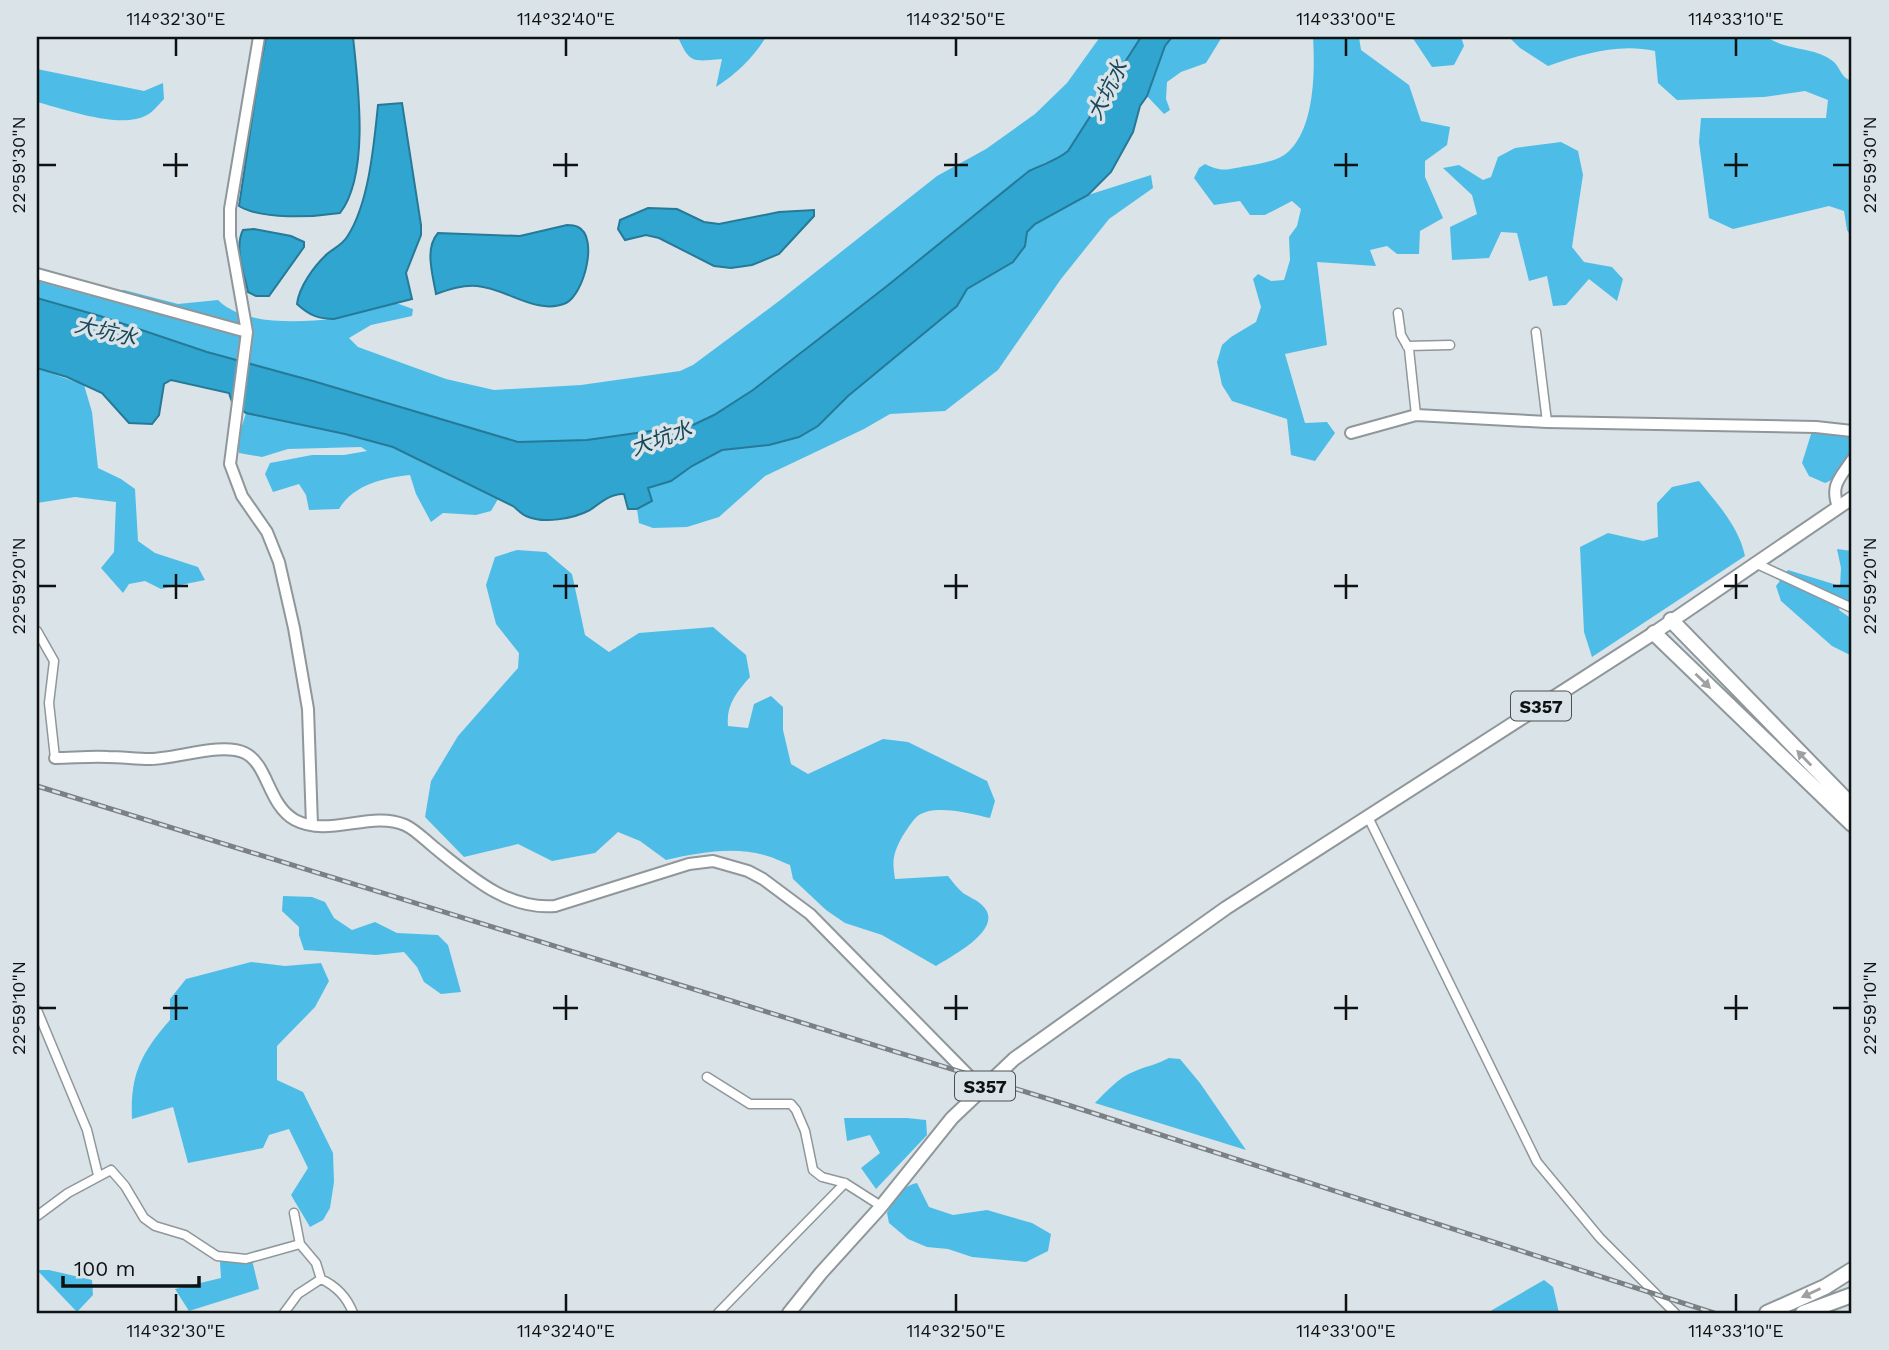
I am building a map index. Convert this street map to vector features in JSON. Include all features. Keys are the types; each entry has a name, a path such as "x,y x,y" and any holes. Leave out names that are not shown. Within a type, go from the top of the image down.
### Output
{"highway":[{"path":"1671,620 1852,806"},
{"path":"1654,633 1852,824"},
{"path":"1767,1313 1825,1287 1852,1270"},
{"path":"1803,1313 1852,1295"}],"main road":[{"name":"S357","path":"789,1313 952,1118 1014,1059 1226,908 1654,633 1852,498"}],"street":[{"path":"259,37 230,209 230,236 247,332 230,464 242,496 267,532 279,562 294,628 308,709 312,825"},
{"path":"37,274 247,332"},
{"path":"1398,313 1401,335 1407,346 1416,415"},
{"path":"1536,332 1547,422"},
{"path":"1407,346 1450,345"},
{"path":"1351,433 1416,415 1547,422 1816,427 1852,431"},
{"path":"1838,507 1834,495 1836,485 1852,460"},
{"path":"1755,563 1852,608"},
{"path":"37,631 54,661 49,703 55,758 152,759 229,750 244,753 258,764 270,792 296,820 312,825 347,825 385,820 404,825 479,883 516,902 539,908 555,906 689,864 713,861 748,871 810,914 982,1089"},
{"path":"1368,817 1537,1162 1600,1238 1675,1313"},
{"path":"37,1010 87,1130 98,1175"},
{"path":"707,1077 750,1104 791,1104 805,1131 813,1170 821,1177 845,1183 881,1206"},
{"path":"37,1216 98,1175 111,1170 125,1186 144,1218 155,1226 185,1235 217,1256 246,1259 300,1244"},
{"path":"718,1313 845,1183"},
{"path":"294,1213 300,1244 316,1263 320,1279 340,1291 354,1313"},
{"path":"284,1313 298,1294 320,1279"}],"shaded area":[{"path":"678,37 766,37 744,65 716,87 722,59 699,60 690,57"},
{"path":"1100,37 1141,37 1068,151 1055,161 1044,163 971,217 753,390 693,425 587,440 518,442 207,352 37,298 37,281 91,296 124,290 178,304 218,300 242,314 289,321 334,319 385,304 397,304 413,309 412,316 371,325 349,338 358,347 446,379 494,390 581,385 680,371 693,365 779,301 937,176 986,149 1035,114 1067,83"},
{"path":"1172,37 1222,37 1206,63 1181,72 1167,82 1166,99 1170,110 1164,114 1147,96 1165,46"},
{"path":"1313,37 1359,37 1361,50 1409,85 1421,121 1450,127 1447,145 1425,161 1425,177 1443,218 1420,231 1419,254 1397,254 1387,246 1370,250 1376,266 1317,262 1327,345 1285,354 1305,423 1327,422 1335,433 1315,461 1291,455 1287,419 1232,401 1222,385 1217,362 1222,345 1256,322 1261,307 1253,279 1258,274 1271,281 1284,280 1290,260 1289,237 1297,226 1301,209 1292,201 1265,215 1250,215 1240,201 1214,205 1194,178 1199,168 1205,164 1226,170 1274,160 1288,152 1297,142 1304,129 1311,98"},
{"path":"1412,37 1461,37 1464,46 1454,65 1432,67"},
{"path":"1509,37 1767,37 1783,45 1826,57 1852,81 1852,238 1847,230 1844,211 1829,206 1733,229 1709,218 1699,142 1701,118 1826,118 1828,100 1805,91 1764,97 1677,100 1658,83 1655,51 1614,49 1548,66 1520,48"},
{"path":"37,69 144,91 163,83 164,99 149,114 136,119 108,119 77,113 37,102"},
{"path":"1561,142 1578,151 1583,175 1572,247 1584,262 1612,267 1623,279 1617,301 1589,279 1566,305 1553,306 1547,276 1529,281 1517,233 1501,232 1489,258 1452,260 1450,227 1477,214 1472,195 1443,168 1459,165 1483,180 1491,177 1498,157 1515,148"},
{"path":"1151,175 1153,188 1109,219 1061,279 998,370 945,411 890,414 765,476 719,517 687,527 653,528 639,523 637,509 651,501 647,488 671,481 722,450 769,445 818,427 848,396 957,306 967,289 1025,246 1027,232 1035,224 1088,195"},
{"path":"37,368 84,385 92,412 98,468 135,489 138,541 155,553 198,567 205,580 161,589 145,581 129,584 123,593 101,568 114,552 116,502 75,497 37,503"},
{"path":"246,413 393,447 498,499 491,511 476,515 443,513 431,522 416,494 410,475 380,480 361,488 345,500 339,509 309,510 306,495 299,484 273,492 265,474 270,463 312,455 344,455 367,451 361,447 288,449 262,457 239,453 239,435"},
{"path":"1812,431 1845,433 1852,437 1845,464 1836,476 1825,483 1809,476 1802,463"},
{"path":"1699,481 1733,525 1745,556 1592,657 1584,632 1580,547 1608,533 1643,541 1658,537 1657,503 1672,487"},
{"path":"1837,549 1852,551 1852,607 1841,603 1839,610 1852,619 1852,656 1832,646 1781,601 1776,586 1788,570 1840,586 1841,568"},
{"path":"517,550 546,552 572,574 585,635 609,652 639,633 713,627 746,655 750,677 733,700 728,726 748,728 754,704 771,696 783,707 783,730 791,764 808,774 883,739 908,742 987,781 995,801 990,818 944,810 919,815 902,837 894,862 895,879 948,876 963,893 982,905 988,914 988,923 983,932 936,966 882,935 845,923 826,910 793,879 790,865 767,856 740,851 702,853 666,860 640,841 618,832 595,853 552,861 518,844 464,857 425,817 431,781 458,736 518,668 519,653 496,624 486,585 495,557"},
{"path":"283,896 312,897 325,902 334,918 352,930 375,922 397,933 438,935 448,945 461,992 441,994 424,982 417,967 404,952 376,955 304,950 299,927 282,911"},
{"path":"251,962 285,966 321,963 329,981 315,1007 277,1046 277,1080 303,1092 333,1153 334,1182 330,1208 323,1220 310,1227 291,1195 308,1168 289,1129 269,1135 263,1148 188,1163 173,1107 132,1119 135,1077 145,1054 170,1020 170,999 186,979"},
{"path":"1169,1058 1180,1059 1246,1150 1095,1103 1128,1075"},
{"path":"844,1118 926,1120 927,1135 876,1189 861,1168 880,1153 870,1135 847,1141"},
{"path":"917,1183 929,1207 953,1215 987,1210 1032,1223 1051,1234 1048,1251 1026,1262 972,1257 948,1249 927,1247 908,1239 889,1223 887,1213 902,1190"},
{"path":"252,1260 259,1289 189,1311 175,1289 221,1278 220,1262"},
{"path":"37,1270 49,1270 92,1280 93,1295 77,1312"},
{"path":"1544,1280 1553,1287 1559,1313 1487,1313"}],"water":[{"path":"266,37 353,37 359,103 359,153 349,196 340,213 274,215 261,214 239,206"},
{"name":"大坑水","path":"1141,37 1172,37 1165,46 1147,96 1140,106 1133,132 1111,172 1088,195 1035,224 1027,232 1025,246 1013,262 967,289 957,306 848,396 818,426 799,437 769,445 722,450 671,481 648,488 652,501 637,509 628,509 624,494 619,494 575,516 541,520 524,515 513,506 393,447 246,413 232,402 229,393 171,380 164,384 159,415 152,424 129,423 102,393 67,377 37,368 37,298 207,352 518,442 587,440 693,425 753,390 1029,171 1068,151"},
{"path":"402,103 421,225 421,235 406,273 412,299 334,319 314,316 297,304 301,291 317,264 345,240 361,208 375,137 378,105"},
{"path":"648,208 677,209 704,222 719,224 779,212 814,210 814,216 779,254 752,265 731,268 714,266 659,238 646,235 625,240 618,229 620,220"},
{"path":"567,225 577,226 584,233 588,242 588,253 583,278 573,298 566,303 555,306 533,304 477,286 436,294 430,254 438,233 520,236"},
{"path":"254,229 291,236 304,242 304,247 269,296 256,296 248,292 242,269 240,237 243,230"}],"railway":[{"path":"37,786 1068,1105 1714,1313"}]}
